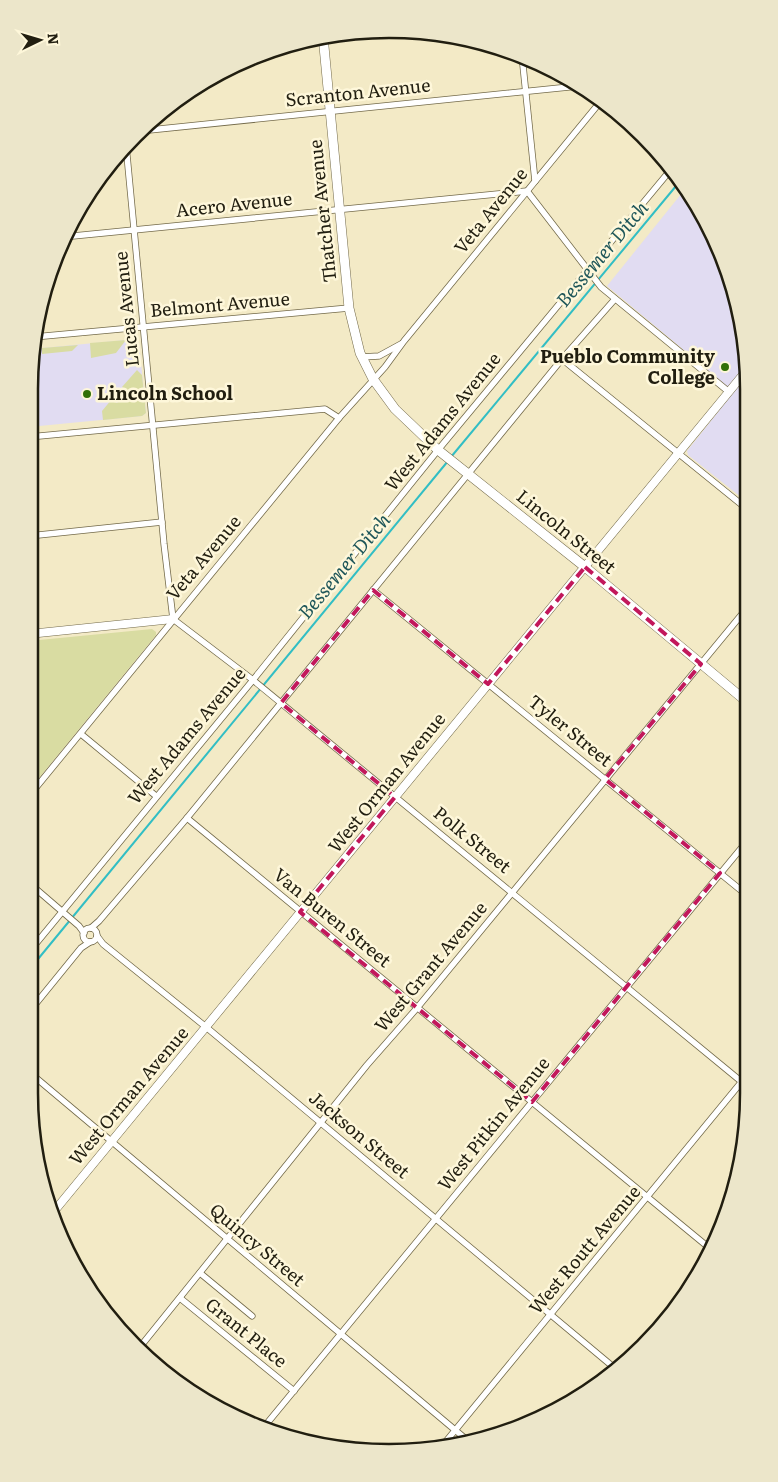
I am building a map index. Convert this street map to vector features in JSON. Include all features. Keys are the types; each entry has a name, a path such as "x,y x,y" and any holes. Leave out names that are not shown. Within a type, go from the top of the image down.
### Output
{"main road":[{"name":"Thatcher Avenue","path":"324,44 349,308 357,345 373,379"},
{"name":"Lincoln Street","path":"373,379 395,409 441,453 585,567 740,696"}],"street":[{"path":"523,64 535,181"},
{"name":"Scranton Avenue","path":"152,130 568,87"},
{"name":"Veta Avenue","path":"38,785 340,418 390,361 404,341 597,106"},
{"name":"Lucas Avenue","path":"127,155 162,522 174,619"},
{"name":"West Adams Avenue","path":"38,942 65,914 156,796 441,453 588,269 668,174"},
{"path":"527,191 601,287 729,392"},
{"name":"Acero Avenue","path":"73,236 527,191"},
{"path":"38,1001 81,948 99,921 187,818 281,703 466,472 615,299"},
{"name":"Belmont Avenue","path":"42,336 349,308"},
{"name":"Veta Avenue","path":"362,357 379,356 404,341"},
{"path":"562,360 740,503"},
{"name":"West Orman Avenue","path":"57,1208 740,378"},
{"path":"38,436 325,408 340,418"},
{"path":"38,535 162,522"},
{"name":"Tyler Street","path":"373,590 740,889"},
{"name":"West Grant Avenue","path":"142,1344 321,1123 740,617"},
{"path":"38,633 174,619"},
{"name":"Polk Street","path":"174,619 253,680 740,1079"},
{"path":"81,734 156,796"},
{"name":"Van Buren Street","path":"187,818 706,1245"},
{"name":"West Pitkin Avenue","path":"267,1423 740,849"},
{"name":"Jackson Street","path":"38,891 206,1027 611,1365"},
{"name":"Quincy Street","path":"38,1080 463,1437"},
{"name":"West Routt Avenue","path":"448,1439 740,1083"},
{"path":"200,1273 252,1316"},
{"name":"Grant Place","path":"180,1298 294,1391"}],"highlighted area":[{"path":"585,567 701,664 605,779 720,873 532,1102 300,912 395,797 281,703 373,590 488,684"}],"shaded area":[{"name":"Pueblo Community College","path":"681,194 714,254 729,298 734,320 740,366 740,496 688,455 687,451 734,392 607,286"},
{"name":"Lincoln School","path":"126,340 128,342 137,341 139,343 146,413 142,416 38,426 38,366 40,348"}],"green space":[{"path":"126,340 116,353 91,358 90,343"},
{"path":"78,345 72,351 42,354 42,348"},
{"path":"137,370 142,375 146,413 142,416 103,420 102,411 112,399 117,403 126,391 122,387"},
{"path":"152,629 156,632 156,635 38,779 38,640"}],"waterway":[{"name":"Bessemer Ditch","path":"451,457 676,186"},
{"name":"Bessemer Ditch","path":"38,959 448,461"}],"place":[{"name":"Pueblo Community College","path":"725,367"},
{"name":"Lincoln School","path":"87,394"}]}
